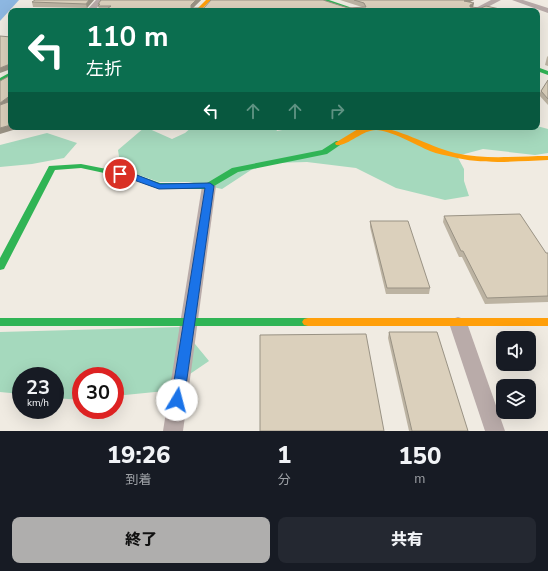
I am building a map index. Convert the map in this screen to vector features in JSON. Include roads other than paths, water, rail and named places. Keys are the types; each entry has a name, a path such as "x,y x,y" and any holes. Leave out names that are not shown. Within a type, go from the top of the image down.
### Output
{"street":[{"path":"93,8 100,0"},
{"path":"200,8 209,0"},
{"path":"324,0 349,8"},
{"path":"480,8 497,0"},
{"path":"516,0 539,8"},
{"path":"0,267 52,168 81,166 134,177 159,186 210,186 235,170 324,152 365,130"},
{"path":"385,130 435,150 457,156 486,159 548,158"},
{"path":"173,431 210,186"},
{"path":"0,322 548,322"},
{"path":"458,323 495,431"}],"water":[{"path":"0,0 19,0 12,8 8,8 8,12 0,21"}]}
